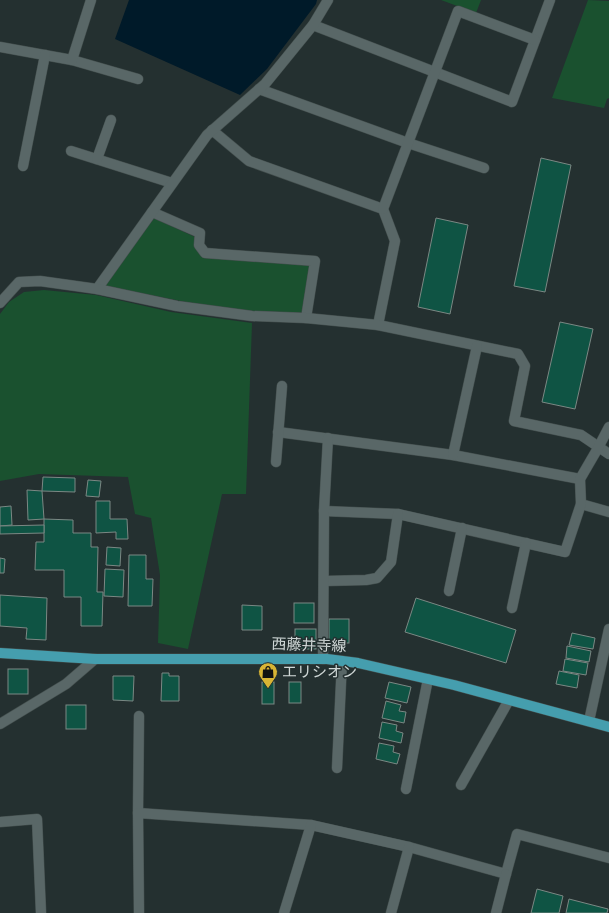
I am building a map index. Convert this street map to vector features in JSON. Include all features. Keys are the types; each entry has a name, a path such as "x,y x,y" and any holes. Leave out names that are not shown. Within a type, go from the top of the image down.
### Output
{"main road":[{"name":"西藤井寺線","path":"0,653 95,659 324,659 342,661 358,663 428,679 609,727"}],"street":[{"path":"72,60 91,0"},
{"path":"97,289 206,135 265,84 313,25 328,0"},
{"path":"313,25 512,102 550,0"},
{"path":"378,325 395,241 383,209 458,11 535,40"},
{"path":"0,47 72,60 138,79"},
{"path":"23,166 45,55"},
{"path":"259,90 408,143 484,168"},
{"path":"97,159 111,120"},
{"path":"212,130 249,161 383,209"},
{"path":"71,151 172,184"},
{"path":"152,212 200,233 199,245 205,253 316,260 306,318"},
{"path":"0,303 19,282 40,281 97,289 184,307 252,316 306,318 378,325 518,354 525,366 514,420 581,435 598,448 609,454"},
{"path":"453,455 477,346"},
{"path":"276,462 282,386"},
{"path":"324,511 398,514 565,552 581,504 580,479 609,427"},
{"path":"278,432 453,455 580,479"},
{"path":"324,659 324,511 328,438"},
{"path":"581,504 609,512"},
{"path":"324,581 366,580 377,578 391,562 398,514"},
{"path":"449,591 462,528"},
{"path":"512,608 526,543"},
{"path":"589,721 609,630"},
{"path":"0,724 66,684 95,659"},
{"path":"337,768 342,661"},
{"path":"406,789 428,679"},
{"path":"461,785 509,700"},
{"path":"139,716 138,812 140,913"},
{"path":"138,812 311,825 409,847 506,874"},
{"path":"0,822 37,819 41,913"},
{"path":"284,913 311,825"},
{"path":"496,913 518,834 609,858"},
{"path":"391,913 409,847"}],"green space":[{"path":"441,0 481,0 476,13"},
{"path":"588,0 609,1 609,98 607,99 604,108 552,98"},
{"path":"154,218 195,237 194,247 204,257 310,265 302,313 249,311 186,302 105,286"},
{"path":"44,290 96,295 171,312 252,323 246,494 222,494 188,649 158,643 160,575 151,518 135,514 128,477 39,474 0,481 0,314 9,302 24,292"}],"water":[{"path":"129,0 317,0 316,4 267,69 240,95 115,39"}],"building":[{"path":"541,158 571,165 545,292 514,286"},
{"path":"436,218 468,225 450,314 418,307"},
{"path":"560,322 593,329 575,409 542,402"},
{"path":"43,477 75,478 75,492 42,491"},
{"path":"88,480 101,481 99,497 86,496"},
{"path":"27,490 42,491 44,519 28,520"},
{"path":"96,501 110,501 110,519 127,519 128,539 116,539 116,532 96,533"},
{"path":"11,506 12,525 0,526 0,507"},
{"path":"44,519 73,520 73,533 91,533 91,547 98,547 97,592 103,592 102,626 81,626 81,597 64,597 64,570 35,570 36,542 44,542"},
{"path":"44,525 44,533 0,534 0,526"},
{"path":"107,547 121,548 120,566 106,565"},
{"path":"129,555 146,555 146,579 153,579 152,606 128,606"},
{"path":"0,558 5,559 4,573 0,573"},
{"path":"105,569 124,570 123,597 104,596"},
{"path":"0,595 47,598 46,640 26,639 27,628 0,626"},
{"path":"416,598 516,630 506,663 405,632"},
{"path":"294,603 314,603 314,623 294,623"},
{"path":"242,605 262,606 262,630 242,630"},
{"path":"329,619 349,619 349,643 329,643"},
{"path":"295,629 316,629 316,649 295,649"},
{"path":"572,633 595,638 593,649 569,645"},
{"path":"567,646 591,651 589,662 566,658"},
{"path":"565,659 588,663 586,675 563,671"},
{"path":"8,669 28,669 28,694 8,694"},
{"path":"559,671 579,675 577,688 556,684"},
{"path":"162,673 169,673 169,676 179,676 179,701 161,701"},
{"path":"113,676 134,676 133,701 113,700"},
{"path":"262,682 274,682 274,704 262,704"},
{"path":"289,682 301,682 301,703 289,703"},
{"path":"389,682 411,687 407,703 385,698"},
{"path":"386,701 401,705 399,711 406,712 404,723 382,718"},
{"path":"66,705 86,705 86,729 66,729"},
{"path":"382,722 397,725 396,731 403,733 401,743 379,738"},
{"path":"379,743 394,746 393,752 400,754 397,764 376,759"},
{"path":"537,889 563,896 559,913 531,913"},
{"path":"569,899 608,909 607,913 566,913"}],"place":[{"name":"エリシオン","path":"268,689"}]}
